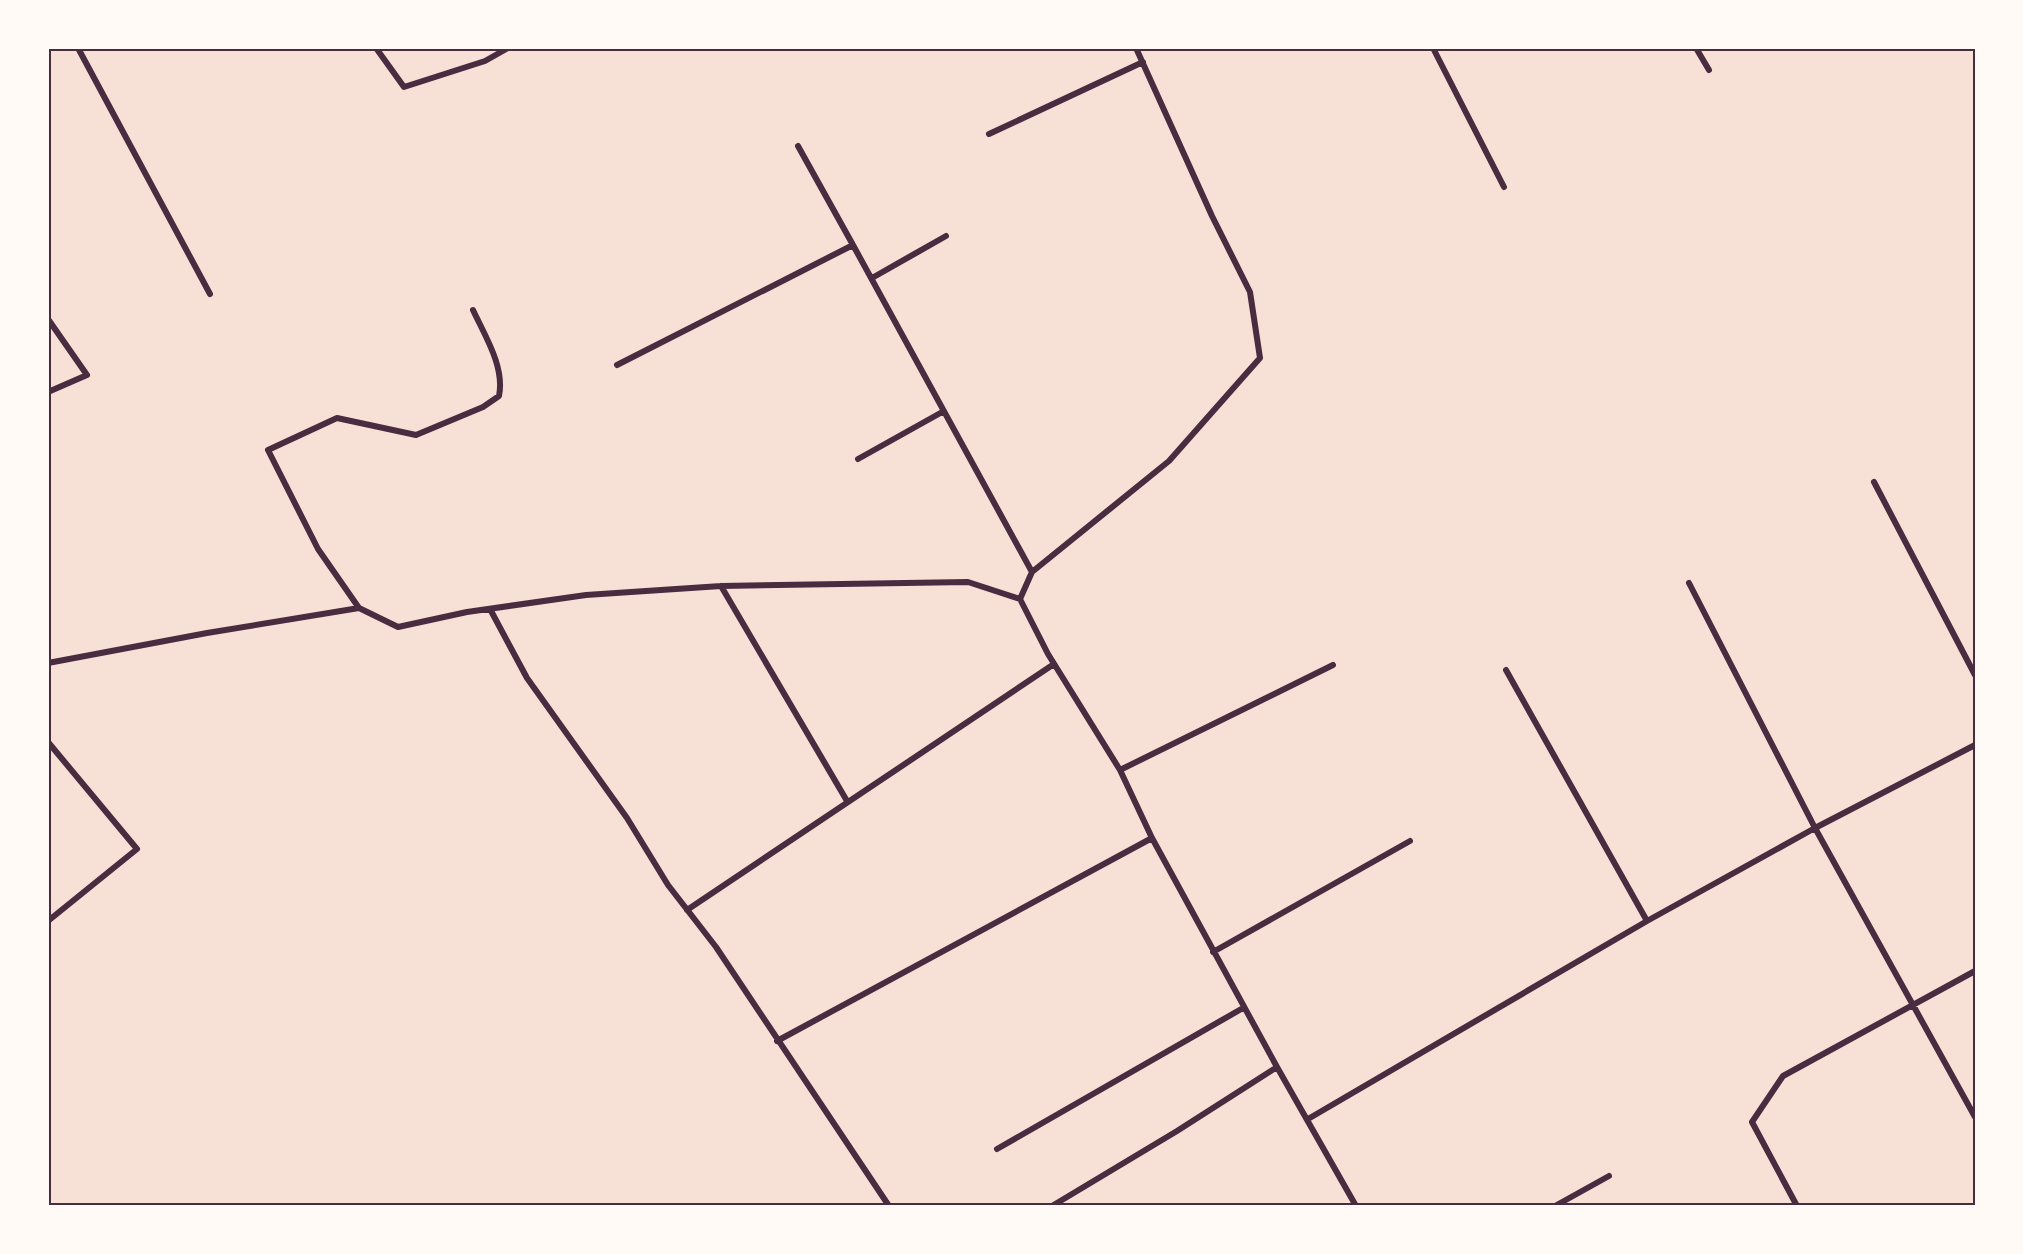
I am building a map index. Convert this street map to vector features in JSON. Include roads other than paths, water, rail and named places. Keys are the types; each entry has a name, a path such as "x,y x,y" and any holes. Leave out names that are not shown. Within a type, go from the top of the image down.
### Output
{"street":[{"path":"78,48 210,294"},
{"path":"376,48 404,87 485,61 508,48"},
{"path":"1020,599 1032,572 1169,461 1260,358 1250,292 1212,216 1136,48"},
{"path":"1432,48 1504,187"},
{"path":"1696,48 1709,70"},
{"path":"989,134 1143,62"},
{"path":"798,146 1032,572"},
{"path":"872,278 946,236"},
{"path":"617,365 853,245"},
{"path":"473,310 493,353 502,382 499,396 483,407 416,435 338,418 268,450 318,549 359,608 398,627 490,609 586,595 721,586 968,582 1020,599 1054,664 1120,770 1152,838 1243,1008 1356,1206"},
{"path":"48,319 87,375 48,392"},
{"path":"858,459 944,411"},
{"path":"1874,482 1975,675"},
{"path":"1689,583 1815,828 1914,1003 1975,1117"},
{"path":"721,586 847,801"},
{"path":"48,663 207,633 359,608"},
{"path":"490,609 527,678 627,818 668,885 716,947 889,1206"},
{"path":"687,910 1054,664"},
{"path":"1120,770 1333,665"},
{"path":"1506,670 1647,921"},
{"path":"48,742 137,849 48,921"},
{"path":"1308,1119 1647,921 1815,828 1975,745"},
{"path":"777,1041 1152,838"},
{"path":"1213,952 1410,840"},
{"path":"1797,1206 1752,1122 1783,1076 1975,972"},
{"path":"997,1149 1243,1008"},
{"path":"1052,1206 1177,1131 1277,1067"},
{"path":"1555,1206 1609,1176"}]}
